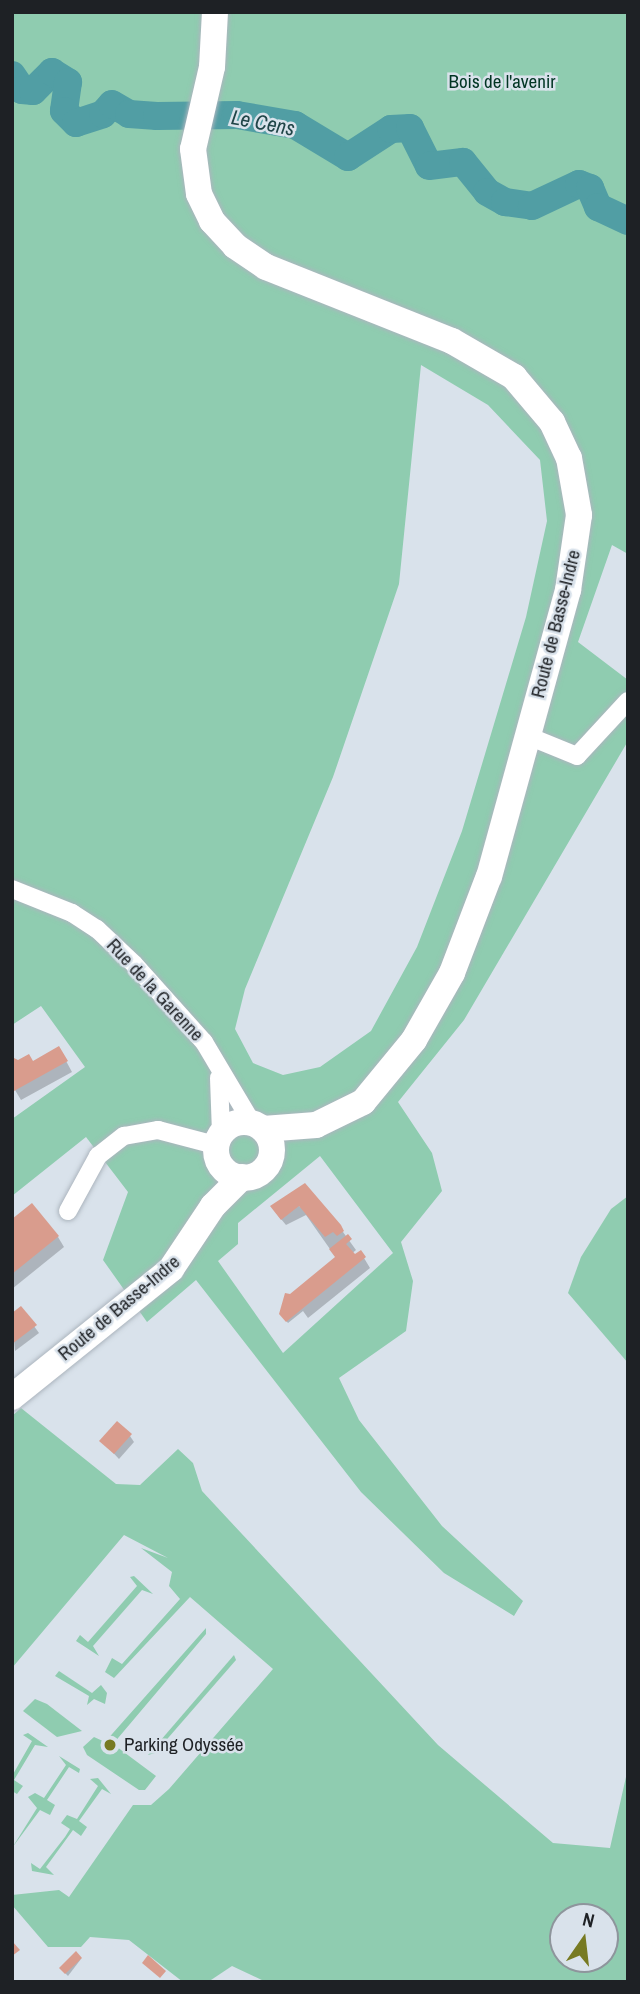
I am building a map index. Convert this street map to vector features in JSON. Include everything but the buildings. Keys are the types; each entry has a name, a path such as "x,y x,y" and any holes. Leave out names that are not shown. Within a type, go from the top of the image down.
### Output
{"main road":[{"name":"Route de Basse-Indre","path":"215,12 212,67 195,134 199,194 212,221 234,246 266,267 485,358 514,377 551,422 569,458 577,491 577,539 568,590 481,899 452,973 390,1074 363,1102 316,1125 270,1159"},
{"path":"235,1123 258,1126 270,1139 270,1159 262,1173 242,1177 231,1175 219,1146 235,1123"},
{"name":"Route de Basse-Indre","path":"258,1126 316,1125"},
{"name":"Route de Basse-Indre","path":"213,1206 219,1146"},
{"name":"Route de Basse-Indre","path":"12,1397 171,1269 213,1206 242,1177"}],"street":[{"path":"528,736 577,756 628,701"},
{"name":"Rue de la Garenne","path":"12,889 41,899 97,929 189,1024 258,1126"},
{"name":"Rue de la Garenne","path":"215,1061 223,1108 219,1146"},
{"path":"68,1211 98,1156 124,1136 158,1130 219,1146"}],"green space":[{"name":"Bois de l'avenir","path":"12,12 628,12 628,554 612,545 578,642 628,680 628,741 464,1020 398,1102 432,1153 442,1191 401,1242 413,1281 406,1331 339,1378 359,1420 442,1526 523,1601 514,1616 444,1573 361,1492 196,1280 147,1322 103,1260 128,1192 86,1137 12,1196 12,1119 85,1067 41,1006 12,1025","holes":["421,365 488,405 540,460 547,521 526,617 462,831 417,947 371,1031 320,1067 283,1075 253,1063 235,1029 245,989 333,777 399,584","320,1156 393,1253 283,1353 218,1261 238,1244 238,1223"]},
{"path":"628,1196 628,1363 568,1293 581,1257 611,1209"},
{"path":"21,1408 116,1484 140,1485 178,1449 193,1463 202,1491 438,1745 553,1843 610,1848 628,1768 628,1982 266,1982 232,1966 208,1982 183,1982 129,1940 90,1937 81,1947 48,1947 12,1905 12,1895 59,1890 69,1897 133,1805 151,1805 169,1789 273,1669 190,1597 114,1678 105,1672 112,1658 122,1664 180,1599 169,1586 172,1572 141,1548 168,1558 124,1535 12,1668 12,1416"},
{"path":"134,1576 153,1594 142,1590 93,1646 99,1656 76,1641 80,1635 88,1642 137,1586 130,1577"},
{"path":"206,1628 206,1634 113,1744 156,1776 145,1790 139,1790 87,1755 83,1747 94,1737 105,1742"},
{"path":"234,1655 236,1660 155,1753 148,1755"},
{"path":"59,1671 92,1693 101,1685 107,1693 105,1704 94,1699 87,1705 89,1696 55,1676"},
{"path":"35,1699 47,1704 82,1731 57,1737 23,1711"},
{"path":"28,1733 48,1747 35,1745 14,1780 23,1786 17,1794 12,1791 12,1776 32,1741 23,1735"},
{"path":"59,1756 80,1769 79,1773 69,1767 47,1800 55,1805 50,1815 40,1810 12,1848 37,1808 28,1797 35,1793 44,1798 66,1765"},
{"path":"98,1778 111,1794 102,1789 79,1821 87,1827 81,1836 73,1830 46,1867 54,1875 32,1871 31,1863 40,1869 65,1837 70,1829 61,1823 67,1815 77,1819 98,1786 90,1779"}],"waterway":[{"name":"Le Cens","path":"12,75 22,90 33,91 52,72 68,82 64,111 76,123 103,114 112,104 129,114 237,115 295,125 348,157 391,129 410,128 429,166 463,162 487,192 505,202 532,206 579,184 590,188 598,207 628,221"}],"place":[{"name":"Parking Odyssée","path":"110,1745"}]}
